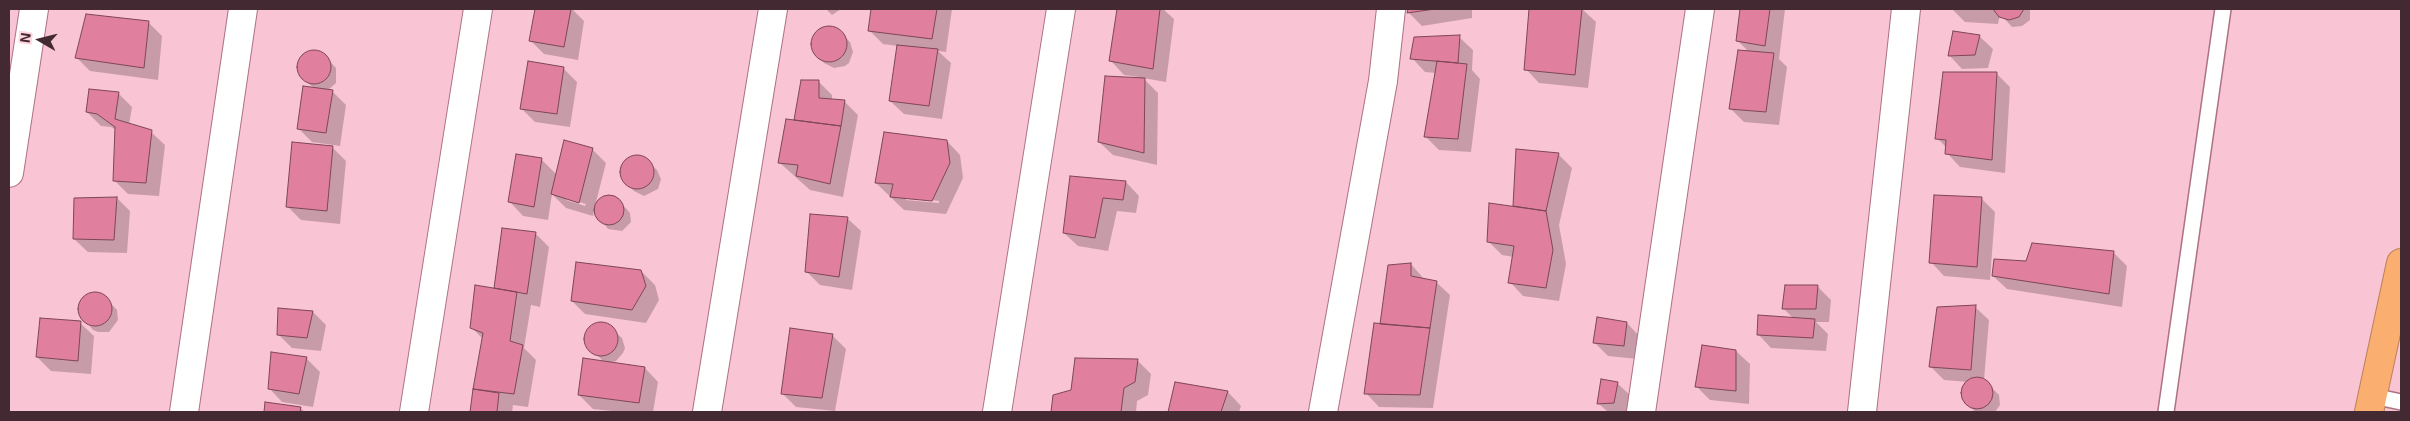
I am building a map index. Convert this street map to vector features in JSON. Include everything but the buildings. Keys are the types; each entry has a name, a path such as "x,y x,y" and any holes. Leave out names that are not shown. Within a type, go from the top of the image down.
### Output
{"highway":[{"path":"2371,404 2401,263"}],"street":[{"path":"9,173 34,9"},
{"path":"184,412 243,9"},
{"path":"414,412 478,9"},
{"path":"707,412 773,9"},
{"path":"998,412 1061,9"},
{"path":"1323,412 1383,81 1391,9"},
{"path":"1641,412 1700,9"},
{"path":"1862,412 1906,9"}],"lane":[{"path":"2166,412 2223,9"},
{"path":"2371,404 2401,402"}]}
